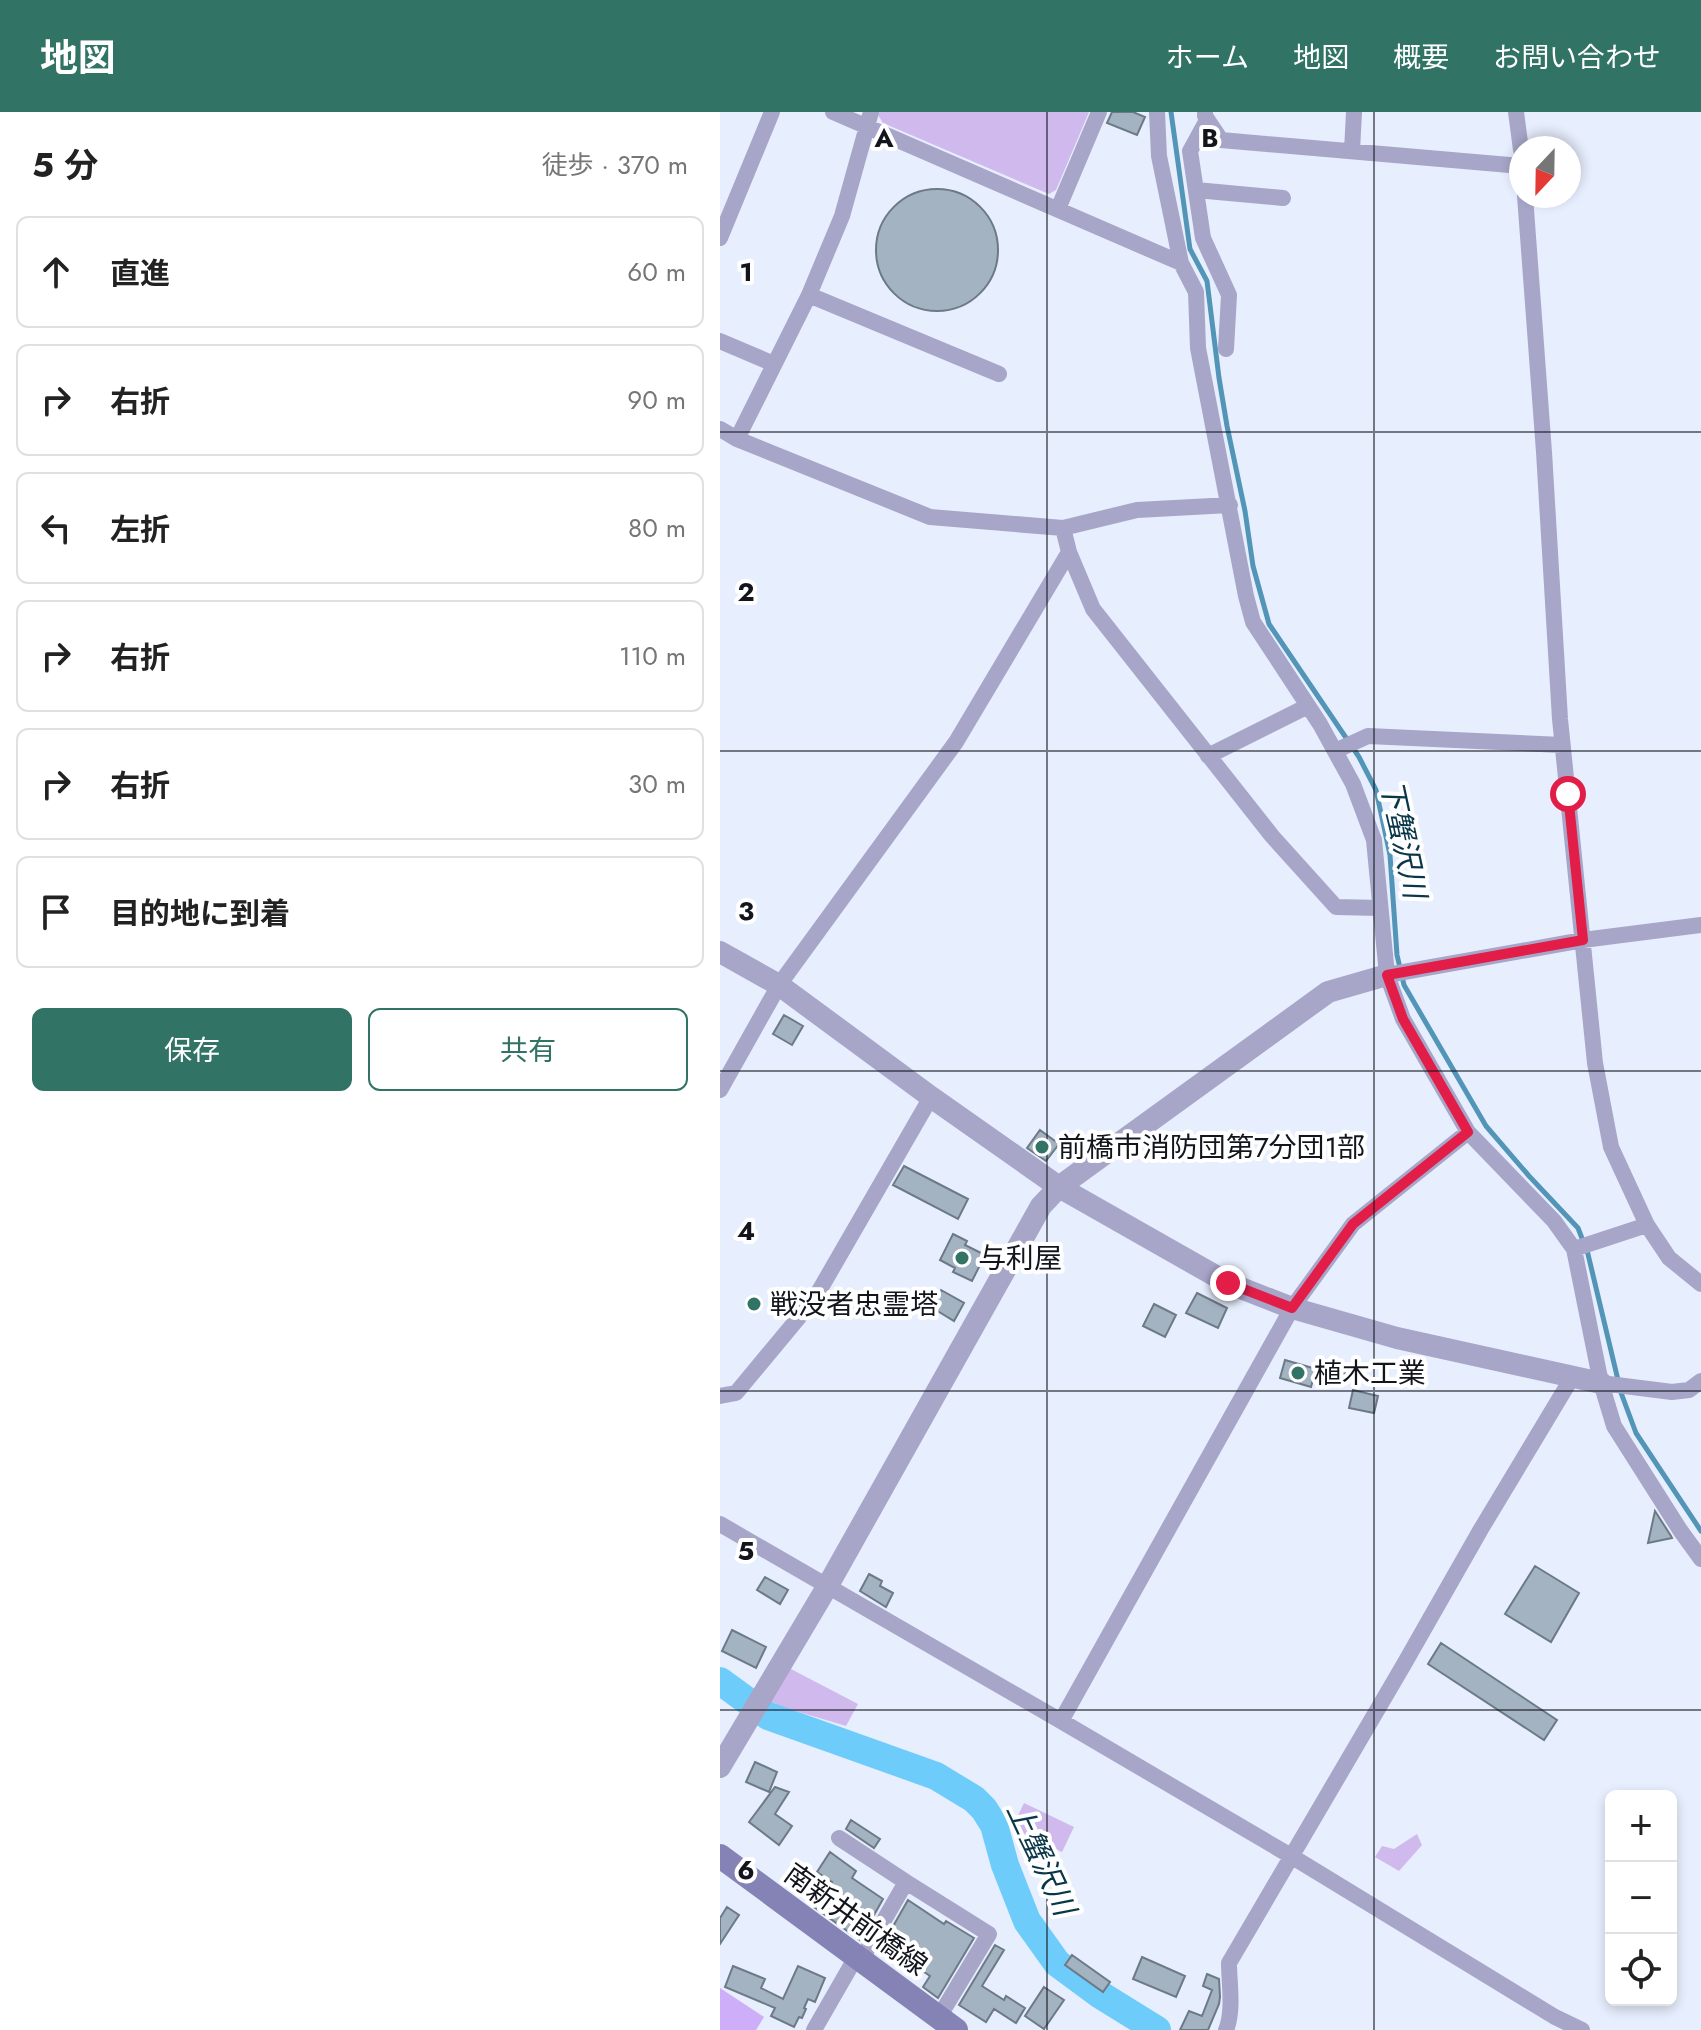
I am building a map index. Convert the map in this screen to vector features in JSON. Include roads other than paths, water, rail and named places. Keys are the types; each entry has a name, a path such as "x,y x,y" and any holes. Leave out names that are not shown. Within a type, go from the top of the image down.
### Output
{"main road":[{"name":"南新井前橋線","path":"720,1856 948,2024"}],"street":[{"path":"720,238 772,112"},
{"path":"833,112 869,119 1058,209 1181,263"},
{"path":"1058,209 1099,112"},
{"path":"1157,112 1159,156 1181,263 1196,292 1198,348 1253,622 1308,706 1353,784 1374,840 1387,975 1403,1019 1468,1132 1554,1221 1574,1249 1601,1383 1614,1426 1701,1559"},
{"path":"1352,151 1354,112"},
{"path":"1516,112 1519,136"},
{"path":"1206,116 1221,140 1509,165"},
{"path":"1206,116 1190,151 1203,238 1229,295 1226,349"},
{"path":"737,439 809,295 842,216 869,119"},
{"path":"1196,190 1283,198"},
{"path":"1526,208 1562,745 1595,1063 1611,1147 1647,1225 1669,1258 1701,1284"},
{"path":"809,295 999,374"},
{"path":"720,341 774,364"},
{"path":"720,429 737,439 930,517 1063,528 1137,510 1230,505"},
{"path":"1063,528 1069,552 1093,609 1272,836 1336,907 1380,908"},
{"path":"720,1090 779,985 956,742 1069,552"},
{"path":"1208,756 1308,706"},
{"path":"1335,751 1368,736 1562,745"},
{"path":"720,1767 827,1587 1041,1206 1059,1187 1328,992 1387,975 1583,940 1701,925"},
{"path":"720,952 779,985 1059,1187 1228,1283 1292,1308 1397,1338 1601,1383 1672,1392 1689,1390 1701,1381"},
{"path":"720,1396 736,1393 815,1298 931,1097"},
{"path":"1061,1721 1292,1308 1353,1224 1468,1132"},
{"path":"1574,1249 1647,1225"},
{"path":"1226,2030 1229,1963 1573,1376"},
{"path":"720,1524 1291,1856 1555,2017 1582,2030"},
{"path":"839,1838 989,1934 948,2024"},
{"path":"814,2030 906,1882"}],"waterway":[{"name":"下蟹沢川","path":"1171,112 1190,249 1207,281 1227,426 1253,566 1269,624 1359,757 1376,790 1390,855 1397,955 1404,985 1486,1126 1578,1228 1583,1241"},
{"name":"下蟹沢川","path":"1587,1250 1618,1380"},
{"name":"下蟹沢川","path":"1620,1390 1636,1433 1701,1531"},
{"name":"上蟹沢川","path":"720,1681 768,1716 936,1776 974,1799 994,1825 1005,1865 1027,1921 1057,1963 1157,2030"}],"place":[{"name":"前橋市消防団第7分団1部","path":"1042,1147"},
{"name":"与利屋","path":"962,1258"},
{"name":"戦没者忠霊塔","path":"754,1304"},
{"name":"植木工業","path":"1298,1373"}]}
